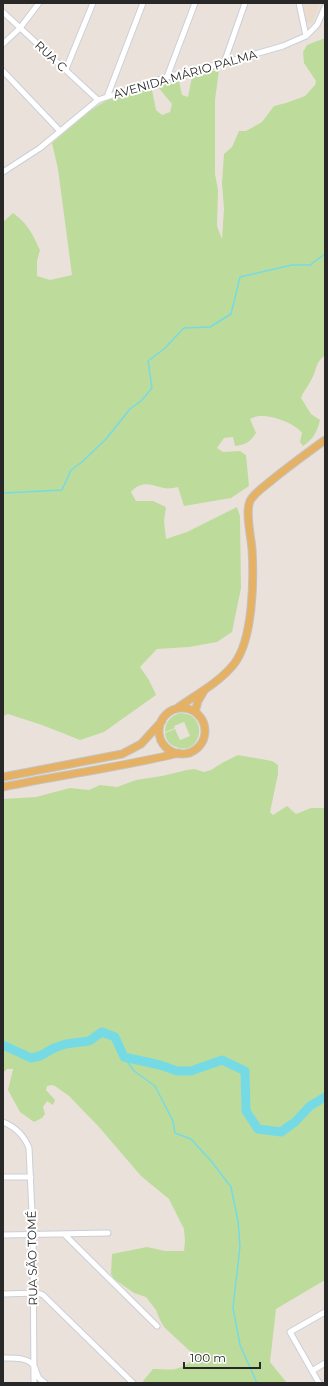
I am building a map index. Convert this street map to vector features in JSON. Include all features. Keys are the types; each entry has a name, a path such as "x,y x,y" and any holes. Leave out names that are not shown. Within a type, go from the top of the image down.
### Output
{"main road":[{"path":"3,777 122,754 141,744 168,713 206,688 222,676 233,665 242,651 247,634 250,614 252,550 248,506 250,499 302,456 325,440"},
{"path":"195,712 198,702 206,688"},
{"path":"162,721 160,732 162,742 169,750 185,754 195,750 204,738 204,723 195,712 187,709 176,709"},
{"path":"3,787 179,753"}],"street":[{"path":"3,44 20,28 39,3"},
{"path":"66,70 93,3"},
{"path":"107,96 143,3"},
{"path":"167,77 195,3"},
{"path":"224,63 245,3"},
{"path":"299,3 306,36"},
{"name":"AVENIDA MÁRIO PALMA","path":"3,172 40,148 98,100 167,77 224,63 282,46 306,36 317,25 325,7"},
{"name":"RUA C","path":"3,12 98,100"},
{"path":"3,71 60,131"},
{"name":"RUA SÃO TOMÉ","path":"3,1122 13,1127 22,1135 28,1148 31,1178 33,1235 32,1294 34,1383"},
{"path":"3,1177 31,1178"},
{"path":"3,1235 108,1234"},
{"path":"64,1235 157,1326"},
{"path":"3,1294 44,1295 133,1383"},
{"path":"319,1383 290,1332 325,1312"},
{"path":"3,1358 24,1359 33,1365 38,1377 45,1383"},
{"path":"312,1371 325,1363"}],"shaded area":[{"path":"301,3 320,3 312,24 304,22"}],"green space":[{"path":"325,38 325,355 321,358 317,365 301,398 311,414 320,420 317,429 312,438 303,446 300,442 302,433 299,429 276,418 258,416 250,419 256,433 252,439 242,445 235,446 233,437 224,438 217,448 223,452 240,451 246,455 249,486 231,498 184,506 178,487 164,488 146,484 135,488 131,492 136,501 153,501 166,507 164,521 166,539 187,532 237,507 240,516 241,588 232,632 217,642 189,647 157,649 140,667 149,680 156,695 104,732 80,740 42,725 8,714 3,716 3,222 13,213 29,229 40,250 37,261 37,276 50,280 72,275 58,169 52,143 91,110 109,99 146,87 152,90 156,110 162,115 170,112 172,104 158,87 159,82 178,76 182,95 188,97 192,77 204,72 219,70 215,100 215,174 218,190 217,226 222,239 224,209 222,183 224,154 232,147 239,131 246,131 262,122 274,106 305,96 315,85 316,81 304,63 303,52 307,45"},
{"path":"180,713 190,715 196,720 199,726 197,741 192,746 185,748 171,745 167,740 165,733 175,729 180,740 190,736 184,722 165,732 166,725 169,720 173,716"},
{"path":"238,755 272,761 278,765 278,774 270,812 273,815 287,806 296,814 311,808 325,808 325,1280 276,1309 270,1362 287,1383 144,1383 143,1381 153,1369 169,1370 178,1368 193,1359 193,1354 164,1327 156,1310 146,1297 134,1293 114,1279 111,1274 112,1254 147,1247 165,1251 184,1251 184,1229 169,1199 141,1176 99,1127 69,1096 55,1086 47,1086 46,1090 55,1100 53,1105 47,1101 43,1107 45,1114 42,1118 34,1122 20,1112 8,1090 13,1069 7,1069 3,1073 3,799 36,797 70,788 89,790 100,785 117,787 136,780 194,769 204,772 211,770"}],"waterway":[{"path":"3,493 62,490 71,470 82,462 106,439 130,409 142,400 152,388 148,361 164,349 184,328 210,327 231,314 240,277 292,265 310,265 325,254"},
{"path":"3,1045 31,1058 40,1056 54,1048 66,1044 89,1041 102,1032 115,1037 124,1057 160,1065 177,1071 191,1071 222,1060 245,1071 246,1111 258,1129 281,1132 295,1122 310,1106 325,1097"},
{"path":"124,1057 134,1071 155,1086 173,1121 175,1133 191,1139 212,1162 231,1187 238,1221 240,1246 233,1308 240,1345 257,1383"}]}
